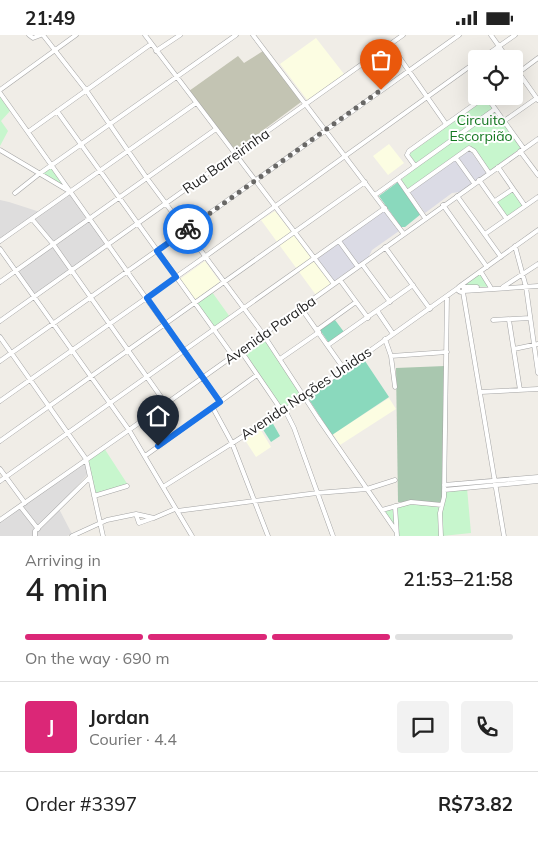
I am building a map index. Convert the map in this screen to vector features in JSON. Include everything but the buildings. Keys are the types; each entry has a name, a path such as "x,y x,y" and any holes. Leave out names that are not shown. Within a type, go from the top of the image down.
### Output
{"street":[{"path":"29,35 33,38 42,35 56,50 111,123 146,177 263,334 396,531"},
{"path":"76,35 0,91 220,402"},
{"path":"144,35 334,284"},
{"path":"156,51 180,35"},
{"path":"15,193 236,35"},
{"path":"254,35 403,233"},
{"name":"Rua Barreirinha","path":"0,321 403,35"},
{"path":"0,361 459,35"},
{"path":"491,35 502,50"},
{"path":"494,50 515,35"},
{"path":"28,132 151,44"},
{"path":"390,44 446,124"},
{"path":"523,68 538,58"},
{"path":"0,401 468,69"},
{"path":"504,121 538,99 523,79"},
{"path":"0,241 196,103"},
{"path":"415,166 408,153 473,105"},
{"path":"492,105 538,175"},
{"path":"376,195 495,109"},
{"path":"57,111 233,356"},
{"path":"0,281 216,129"},
{"name":"Avenida Paraíba","path":"0,521 360,266 425,217 538,139"},
{"path":"408,192 468,149 472,149 489,173"},
{"path":"0,150 70,192"},
{"path":"456,158 474,183"},
{"path":"498,167 525,206"},
{"path":"398,179 425,217"},
{"path":"480,180 496,201 506,219"},
{"path":"0,441 365,182"},
{"path":"496,201 513,189"},
{"path":"457,195 501,257"},
{"path":"485,234 538,197"},
{"path":"443,205 487,267"},
{"path":"0,481 385,208"},
{"path":"32,219 52,244 166,404"},
{"name":"Avenida Nações Unidas","path":"163,487 305,397 447,296 462,289 480,271 538,230"},
{"path":"339,241 390,302"},
{"path":"515,246 526,287 536,345 538,373"},
{"path":"385,247 430,309"},
{"path":"0,249 129,431 192,536"},
{"path":"504,287 538,264"},
{"path":"480,271 491,288"},
{"path":"340,280 368,318"},
{"path":"328,345 413,285"},
{"path":"504,536 462,289 538,286"},
{"path":"441,536 440,515 444,487 447,296"},
{"path":"280,359 356,302"},
{"path":"301,308 344,369"},
{"path":"378,311 394,334"},
{"path":"493,320 530,317"},
{"path":"509,320 520,390"},
{"path":"0,337 86,459 103,536"},
{"path":"385,339 391,356 395,387"},
{"path":"514,349 536,345"},
{"path":"241,351 284,410 294,428 334,536"},
{"path":"391,356 447,352"},
{"path":"145,455 257,375"},
{"path":"481,392 538,389"},
{"path":"213,408 232,443 268,536"},
{"path":"0,469 25,503"},
{"path":"35,536 34,533 90,477"},
{"path":"496,483 538,477"},
{"path":"136,514 139,523 176,510 367,489 395,480"},
{"path":"444,487 538,481"},
{"path":"94,496 127,486"},
{"path":"382,510 415,502 442,505"},
{"path":"20,506 38,529"},
{"path":"395,506 397,536"},
{"path":"72,536 100,523 136,514 154,517"}],"shaded area":[{"path":"316,38 344,74 308,101 280,64"},
{"path":"263,51 301,102 235,151 189,91 238,56 244,63"},
{"path":"389,144 404,163 388,175 373,156"},
{"path":"470,150 486,173 460,192 452,193 425,213 410,192"},
{"path":"69,192 106,245 34,297 15,271 52,245 32,218 0,240 0,200 40,212"},
{"path":"275,211 332,284 316,295 261,220"},
{"path":"384,211 399,231 372,250 368,258 334,281 317,259"},
{"path":"205,261 220,282 195,300 180,279"},
{"path":"445,366 442,503 398,502 396,368"},
{"path":"389,398 396,409 340,445 333,434"},
{"path":"259,427 271,447 256,457 243,437"},
{"path":"85,462 87,475 58,507 72,534 67,536 0,536 0,520"}],"green space":[{"path":"0,97 10,111 1,121 8,131 0,146"},
{"name":"Circuito Escorpião","path":"477,105 489,105 521,148 489,171 470,145 408,189 401,180 418,166 409,154"},
{"path":"52,165 70,192 40,174"},
{"path":"398,182 421,214 405,227 401,227 379,196"},
{"path":"513,190 524,206 507,217 497,202"},
{"path":"480,273 489,287 465,286 464,283"},
{"path":"212,292 230,317 214,328 197,303"},
{"path":"335,320 344,332 329,343 320,330"},
{"path":"263,338 302,396 282,409 243,351"},
{"path":"363,358 389,397 332,435 308,398"},
{"path":"272,422 280,436 271,442 262,428"},
{"path":"104,448 128,485 95,496 86,460"},
{"path":"467,488 471,533 442,536 397,536 382,510 406,503 442,505 445,490"}],"way so far":[{"path":"188,229 381,90"}],"route":[{"path":"158,446 220,402 147,298 176,277 157,251 188,229"}]}
